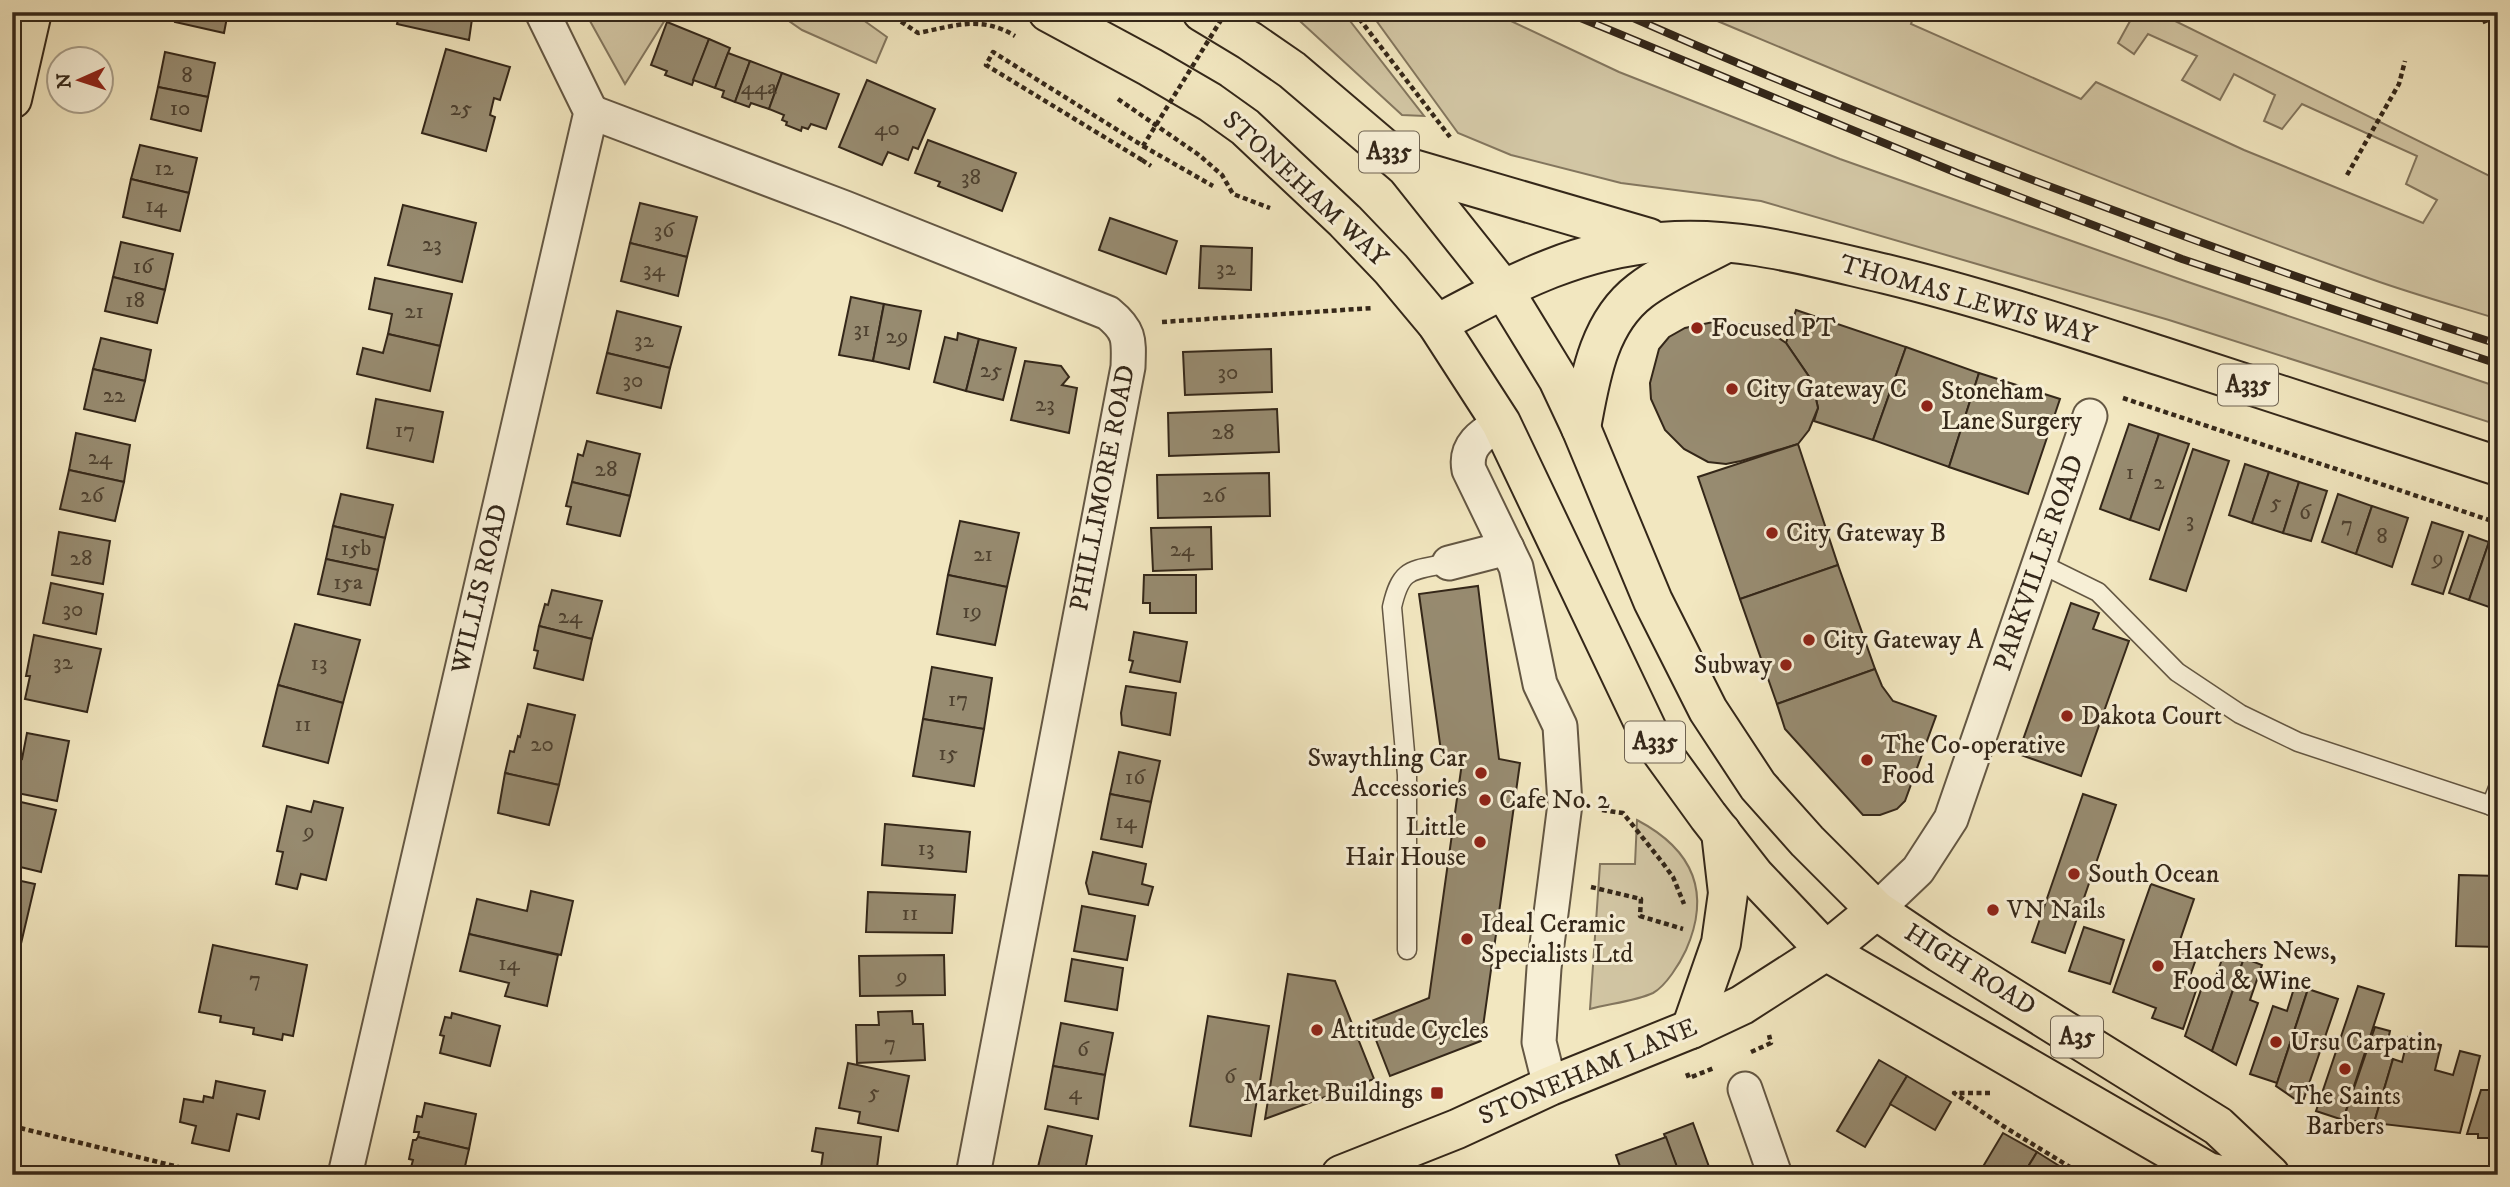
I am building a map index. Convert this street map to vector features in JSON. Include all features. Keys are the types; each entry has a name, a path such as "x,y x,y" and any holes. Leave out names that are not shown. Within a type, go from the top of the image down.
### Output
{"main road":[{"path":"12,99 32,12"},
{"name":"STONEHAM WAY","path":"1048,12 1210,102 1245,127 1345,221 1391,269 1437,324"},
{"name":"A335","path":"1202,12 1292,70 1406,167 1503,289 1558,379 1653,601 1708,710 1758,786 1807,841 1876,910"},
{"path":"1406,167 1662,242"},
{"name":"THOMAS LEWIS WAY","path":"1437,324 1503,289 1575,258 1624,246 1662,242 1728,242 1808,255 1998,304 2498,466"},
{"path":"1581,428 1589,381 1597,354 1609,327 1623,306 1641,289 1728,242"},
{"name":"A335","path":"1437,324 1502,423 1650,736 1754,875 1826,951"},
{"path":"1691,1029 1721,943 1728,893 1721,832"},
{"name":"STONEHAM LANE","path":"1341,1175 1457,1129 1550,1086 1691,1029 1757,997 1826,951 1876,910"},
{"name":"HIGH ROAD","path":"1876,910 1940,953 2218,1126 2270,1175"},
{"name":"HIGH ROAD","path":"1826,951 2208,1171 2220,1175"}],"street":[{"path":"542,12 591,112"},
{"name":"PHILLIMORE ROAD","path":"591,112 845,208 1096,308 1108,313 1123,325 1129,344 1128,367 973,1175"},
{"name":"WILLIS ROAD","path":"345,1175 591,112"},
{"name":"PARKVILLE ROAD","path":"1876,910 1918,870 1951,819 2090,416"},
{"path":"1502,423 1478,437 1467,460 1469,470 1517,567 1540,684 1560,726 1565,804 1544,968 1539,1042 1550,1086"},
{"path":"1449,564 1507,548"},
{"path":"1745,1089 1775,1175"}],"lane":[{"path":"2039,563 2098,592 2177,672 2240,714 2298,742 2494,807 2498,788"},
{"path":"1408,950 1407,775 1391,607 1396,586 1409,571 1449,564"}],"path":[{"path":"887,12 918,33 976,23 990,24 1021,40"},
{"path":"1143,146 1226,12"},
{"path":"1354,12 1453,141"},
{"path":"1151,166 986,65 993,52 1143,146 1213,186"},
{"path":"2347,175 2399,85 2405,61"},
{"path":"1114,97 1199,155 1222,175 1233,194 1270,209"},
{"path":"1123,325 1383,307"},
{"path":"2090,416 2105,392 2498,523"},
{"path":"1565,804 1623,813 1673,877 1689,912"},
{"path":"1556,879 1641,899 1640,916 1689,932"},
{"path":"1995,1093 1954,1093 2083,1175"},
{"path":"12,1126 211,1175"}],"shaded area":[{"path":"585,12 670,12 625,84"},
{"path":"776,12 852,12 887,37 876,63 802,30"},
{"path":"1290,12 1343,12 1424,116 1402,115"},
{"path":"1370,12 1492,12 1619,72 1840,159 2185,281 2498,387 2498,425 2169,320 1761,201 1621,183 1511,155 1458,133"},
{"path":"1696,12 1915,12 1911,24 2081,99 2096,82 2244,150 2423,223 2437,200 2406,184 2417,156 2302,104 2282,129 2264,121 2275,95 2234,74 2220,100 2182,80 2197,56 2148,34 2134,54 2118,43 2135,12 2157,12 2498,180 2498,319 2387,284 2116,184"},
{"path":"1637,820 1656,831 1684,858 1696,891 1694,929 1680,961 1658,990 1639,998 1590,1009 1600,864 1635,864"}],"building":[{"path":"177,12 228,12 224,33 175,22"},
{"path":"400,12 473,12 469,40 397,24"},
{"path":"2479,12 2498,12 2498,17 2484,23"},
{"path":"667,22 709,39 692,85 665,75 667,71 651,65"},
{"path":"709,39 730,48 715,88 693,80"},
{"path":"446,49 510,67 500,100 494,98 490,115 495,117 486,151 422,133"},
{"path":"165,52 215,63 208,97 158,87"},
{"path":"728,53 750,61 735,102 722,97 724,91 715,88"},
{"path":"750,61 782,73 769,109 751,103 749,107 735,102"},
{"path":"782,73 839,94 826,129 811,124 808,129 802,127 801,131 786,125 787,122 782,120 784,115 769,109"},
{"path":"867,80 935,109 918,149 913,147 908,160 888,152 882,165 839,147"},
{"path":"158,87 208,97 201,131 151,119"},
{"path":"928,140 1016,173 1002,211 938,186 940,182 915,173"},
{"path":"140,145 197,158 189,193 131,179"},
{"path":"131,179 189,193 180,231 123,217"},
{"path":"640,203 697,217 687,257 630,243"},
{"path":"403,205 476,223 462,282 388,265"},
{"path":"1110,218 1177,241 1166,274 1099,250"},
{"path":"121,242 173,254 165,290 113,277"},
{"path":"630,243 687,257 678,296 621,281"},
{"path":"1201,246 1252,248 1251,290 1199,288"},
{"path":"113,277 165,290 157,323 105,311"},
{"path":"375,278 452,294 440,346 388,334 392,314 369,309"},
{"path":"851,297 884,304 873,361 839,355"},
{"path":"884,304 921,311 909,369 873,361"},
{"path":"1796,310 1906,347 1873,440 1814,421 1818,408 1812,381 1786,343"},
{"path":"617,311 681,327 670,368 607,353"},
{"name":"City Gateway C","path":"1718,321 1755,327 1773,334 1786,343 1812,381 1818,408 1809,430 1798,444 1726,464 1708,462 1684,449 1665,430 1651,399 1650,383 1659,349 1669,337 1685,328"},
{"path":"958,333 979,339 966,391 934,382 945,337 957,340"},
{"path":"388,334 440,346 430,391 357,374 363,348 383,353"},
{"path":"101,338 151,350 145,381 93,369"},
{"path":"979,339 1016,348 1003,400 966,391"},
{"name":"Stoneham Lane Surgery","path":"1906,347 1979,373 1949,467 1873,440"},
{"path":"1271,349 1272,392 1185,395 1183,352"},
{"path":"607,353 670,368 661,408 597,393"},
{"path":"1025,361 1061,366 1069,377 1062,385 1077,388 1069,433 1011,420"},
{"path":"93,369 145,381 135,421 84,409"},
{"path":"1979,373 2060,399 2028,494 1949,467"},
{"path":"376,399 443,412 433,462 367,448"},
{"path":"1277,409 1279,452 1169,456 1168,413"},
{"path":"2129,424 2159,434 2130,520 2100,509"},
{"path":"76,433 130,445 124,482 69,470"},
{"path":"2159,434 2189,444 2159,530 2130,520"},
{"path":"587,441 640,454 630,496 572,482 578,454 583,456"},
{"name":"City Gateway B","path":"1798,444 1838,565 1740,599 1698,477"},
{"path":"2193,449 2229,461 2186,591 2150,579"},
{"path":"2245,464 2269,472 2252,523 2229,515"},
{"path":"69,470 124,482 115,521 60,509"},
{"path":"2269,472 2299,482 2283,533 2252,523"},
{"path":"1269,473 1270,516 1158,518 1157,475"},
{"path":"572,482 630,496 620,536 567,524 571,507 566,506"},
{"path":"2299,482 2327,491 2311,541 2283,533"},
{"path":"341,494 393,505 385,538 333,526"},
{"path":"2338,494 2372,506 2356,554 2322,542"},
{"path":"2372,506 2408,518 2392,567 2356,554"},
{"path":"960,521 1019,533 1007,587 948,575"},
{"path":"2432,522 2463,532 2443,594 2412,584"},
{"path":"333,526 385,538 378,570 326,559"},
{"path":"1211,527 1212,569 1153,571 1151,528"},
{"path":"59,532 110,541 103,584 52,575"},
{"path":"2469,535 2489,542 2469,600 2449,593"},
{"path":"2489,542 2498,546 2498,580 2489,607 2469,600"},
{"path":"326,559 378,570 370,605 318,594"},
{"name":"City Gateway A","path":"1838,565 1875,669 1777,704 1740,599"},
{"path":"948,575 1007,587 995,645 937,634"},
{"path":"1144,575 1196,575 1196,613 1150,613 1150,603 1143,603"},
{"path":"2498,580 2498,602 2491,599"},
{"path":"51,583 103,594 96,634 43,623"},
{"path":"1478,586 1499,759 1520,763 1481,1041 1390,1076 1369,1022 1429,998 1462,763 1443,765 1419,594"},
{"path":"552,590 602,601 592,639 539,626"},
{"name":"Dakota Court","path":"2071,603 2099,613 2093,629 2129,641 2081,776 2018,754"},
{"path":"295,624 360,640 343,703 278,685"},
{"path":"539,626 592,639 583,680 534,668 538,651 534,650"},
{"path":"1134,632 1187,642 1180,682 1130,672 1133,661 1129,660"},
{"path":"34,635 101,649 87,712 25,699 30,676 26,676"},
{"path":"932,667 992,678 984,729 923,719"},
{"name":"The Co-operative Food","path":"1875,669 1882,686 1893,701 1936,716 1905,801 1897,809 1880,815 1863,815 1785,729 1777,704"},
{"path":"278,685 343,703 328,763 263,746"},
{"path":"1126,686 1176,693 1170,735 1122,725 1121,713"},
{"path":"528,704 575,715 559,785 505,773 510,751 514,752 518,736 520,737"},
{"path":"923,719 984,729 974,786 913,776"},
{"path":"27,733 69,741 57,801 12,792 12,757 22,759"},
{"path":"1119,752 1160,761 1151,802 1110,794"},
{"path":"505,773 559,785 549,825 498,813"},
{"path":"1110,794 1151,802 1142,847 1101,839"},
{"name":"South Ocean","path":"2083,794 2116,805 2065,953 2032,942"},
{"path":"12,800 56,810 41,872 12,865"},
{"path":"314,801 343,808 326,880 301,874 297,889 276,884 283,852 277,851 287,806 311,812"},
{"path":"885,824 970,832 966,872 882,865"},
{"path":"1093,852 1146,864 1142,884 1153,887 1148,905 1089,894 1086,883"},
{"path":"2459,875 2498,876 2498,947 2456,946"},
{"path":"12,879 35,884 20,948 12,947"},
{"name":"Hatchers News, Food & Wine","path":"2151,884 2194,899 2177,949 2197,956 2190,976 2200,979 2183,1029 2152,1018 2156,1008 2113,992"},
{"path":"531,891 573,901 561,955 469,934 477,899 527,911"},
{"path":"868,892 955,895 952,933 866,932"},
{"path":"1082,906 1135,916 1127,960 1074,951"},
{"path":"2084,927 2124,940 2110,984 2069,971"},
{"path":"469,934 558,955 547,1006 505,996 509,983 460,971"},
{"path":"213,945 307,965 293,1036 283,1034 282,1040 253,1034 254,1028 220,1022 221,1016 199,1012"},
{"path":"2225,951 2244,958 2212,1051 2185,1036 2203,984 2212,987"},
{"path":"12,955 18,956 12,987"},
{"path":"944,955 945,995 860,996 859,956"},
{"path":"2244,958 2262,965 2250,1000 2258,1003 2236,1065 2212,1051"},
{"path":"1072,959 1123,968 1117,1010 1065,1001"},
{"name":"Attitude Cycles","path":"1288,974 1335,981 1374,1079 1265,1119"},
{"name":"Ursu Carpatin","path":"2295,985 2308,989 2277,1083 2250,1074 2273,1006 2287,1011"},
{"name":"The Saints Barbers","path":"2358,986 2384,994 2343,1120 2316,1111"},
{"path":"2308,989 2338,999 2302,1104 2276,1086"},
{"path":"912,1011 913,1024 923,1024 925,1060 857,1063 856,1025 879,1025 878,1012"},
{"path":"452,1013 500,1026 490,1066 440,1053 444,1036 440,1035 445,1017 451,1018"},
{"path":"1208,1016 1269,1026 1251,1136 1190,1126"},
{"path":"1061,1023 1113,1033 1105,1075 1053,1066"},
{"path":"2375,1027 2390,1031 2384,1057 2393,1059 2374,1123 2343,1120"},
{"path":"2408,1037 2441,1045 2435,1070 2453,1075 2460,1051 2480,1056 2460,1133 2374,1123 2393,1059 2402,1062"},
{"path":"1879,1060 1907,1076 1865,1147 1837,1131"},
{"path":"848,1063 909,1076 898,1131 858,1123 860,1112 839,1108"},
{"path":"1053,1066 1105,1075 1098,1119 1045,1109"},
{"path":"1907,1076 1951,1102 1935,1130 1890,1104"},
{"path":"216,1081 265,1091 259,1119 237,1114 229,1151 192,1143 196,1126 180,1122 184,1099 203,1102 204,1096 213,1098"},
{"path":"2481,1090 2498,1090 2498,1138 2478,1138 2478,1134 2467,1134"},
{"path":"425,1103 476,1114 469,1149 418,1137 419,1132 414,1132 417,1116 422,1117"},
{"path":"1693,1123 1712,1175 1680,1175 1664,1134"},
{"path":"1048,1126 1092,1136 1084,1175 1038,1167"},
{"path":"816,1128 881,1137 876,1175 820,1175 823,1153 812,1151"},
{"path":"2003,1133 2037,1152 2023,1175 1978,1175"},
{"path":"418,1137 469,1149 463,1175 409,1175 413,1160 409,1159 413,1140"},
{"path":"1666,1137 1677,1167 1656,1175 1623,1175 1616,1155"},
{"path":"2037,1152 2069,1172 2067,1175 2023,1175"}],"railway":[{"path":"1566,12 1957,173 2182,259 2498,364"},
{"path":"1620,12 1784,82 2006,170 2279,270 2498,344"}],"place":[{"name":"Focused PT","path":"1697,328"},
{"name":"City Gateway C","path":"1732,389"},
{"name":"Stoneham Lane Surgery","path":"1927,406"},
{"name":"City Gateway B","path":"1772,533"},
{"name":"City Gateway A","path":"1809,640"},
{"name":"Subway","path":"1786,665"},
{"name":"Dakota Court","path":"2067,716"},
{"name":"The Co-operative Food","path":"1867,760"},
{"name":"Swaythling Car Accessories","path":"1481,773"},
{"name":"Cafe No. 2","path":"1485,800"},
{"name":"Little Hair House","path":"1480,842"},
{"name":"South Ocean","path":"2074,874"},
{"name":"VN Nails","path":"1993,910"},
{"name":"Ideal Ceramic Specialists Ltd","path":"1467,939"},
{"name":"Hatchers News, Food & Wine","path":"2158,966"},
{"name":"Attitude Cycles","path":"1317,1030"},
{"name":"Ursu Carpatin","path":"2276,1042"},
{"name":"The Saints Barbers","path":"2345,1069"},
{"name":"Market Buildings","path":"1437,1093"}]}
